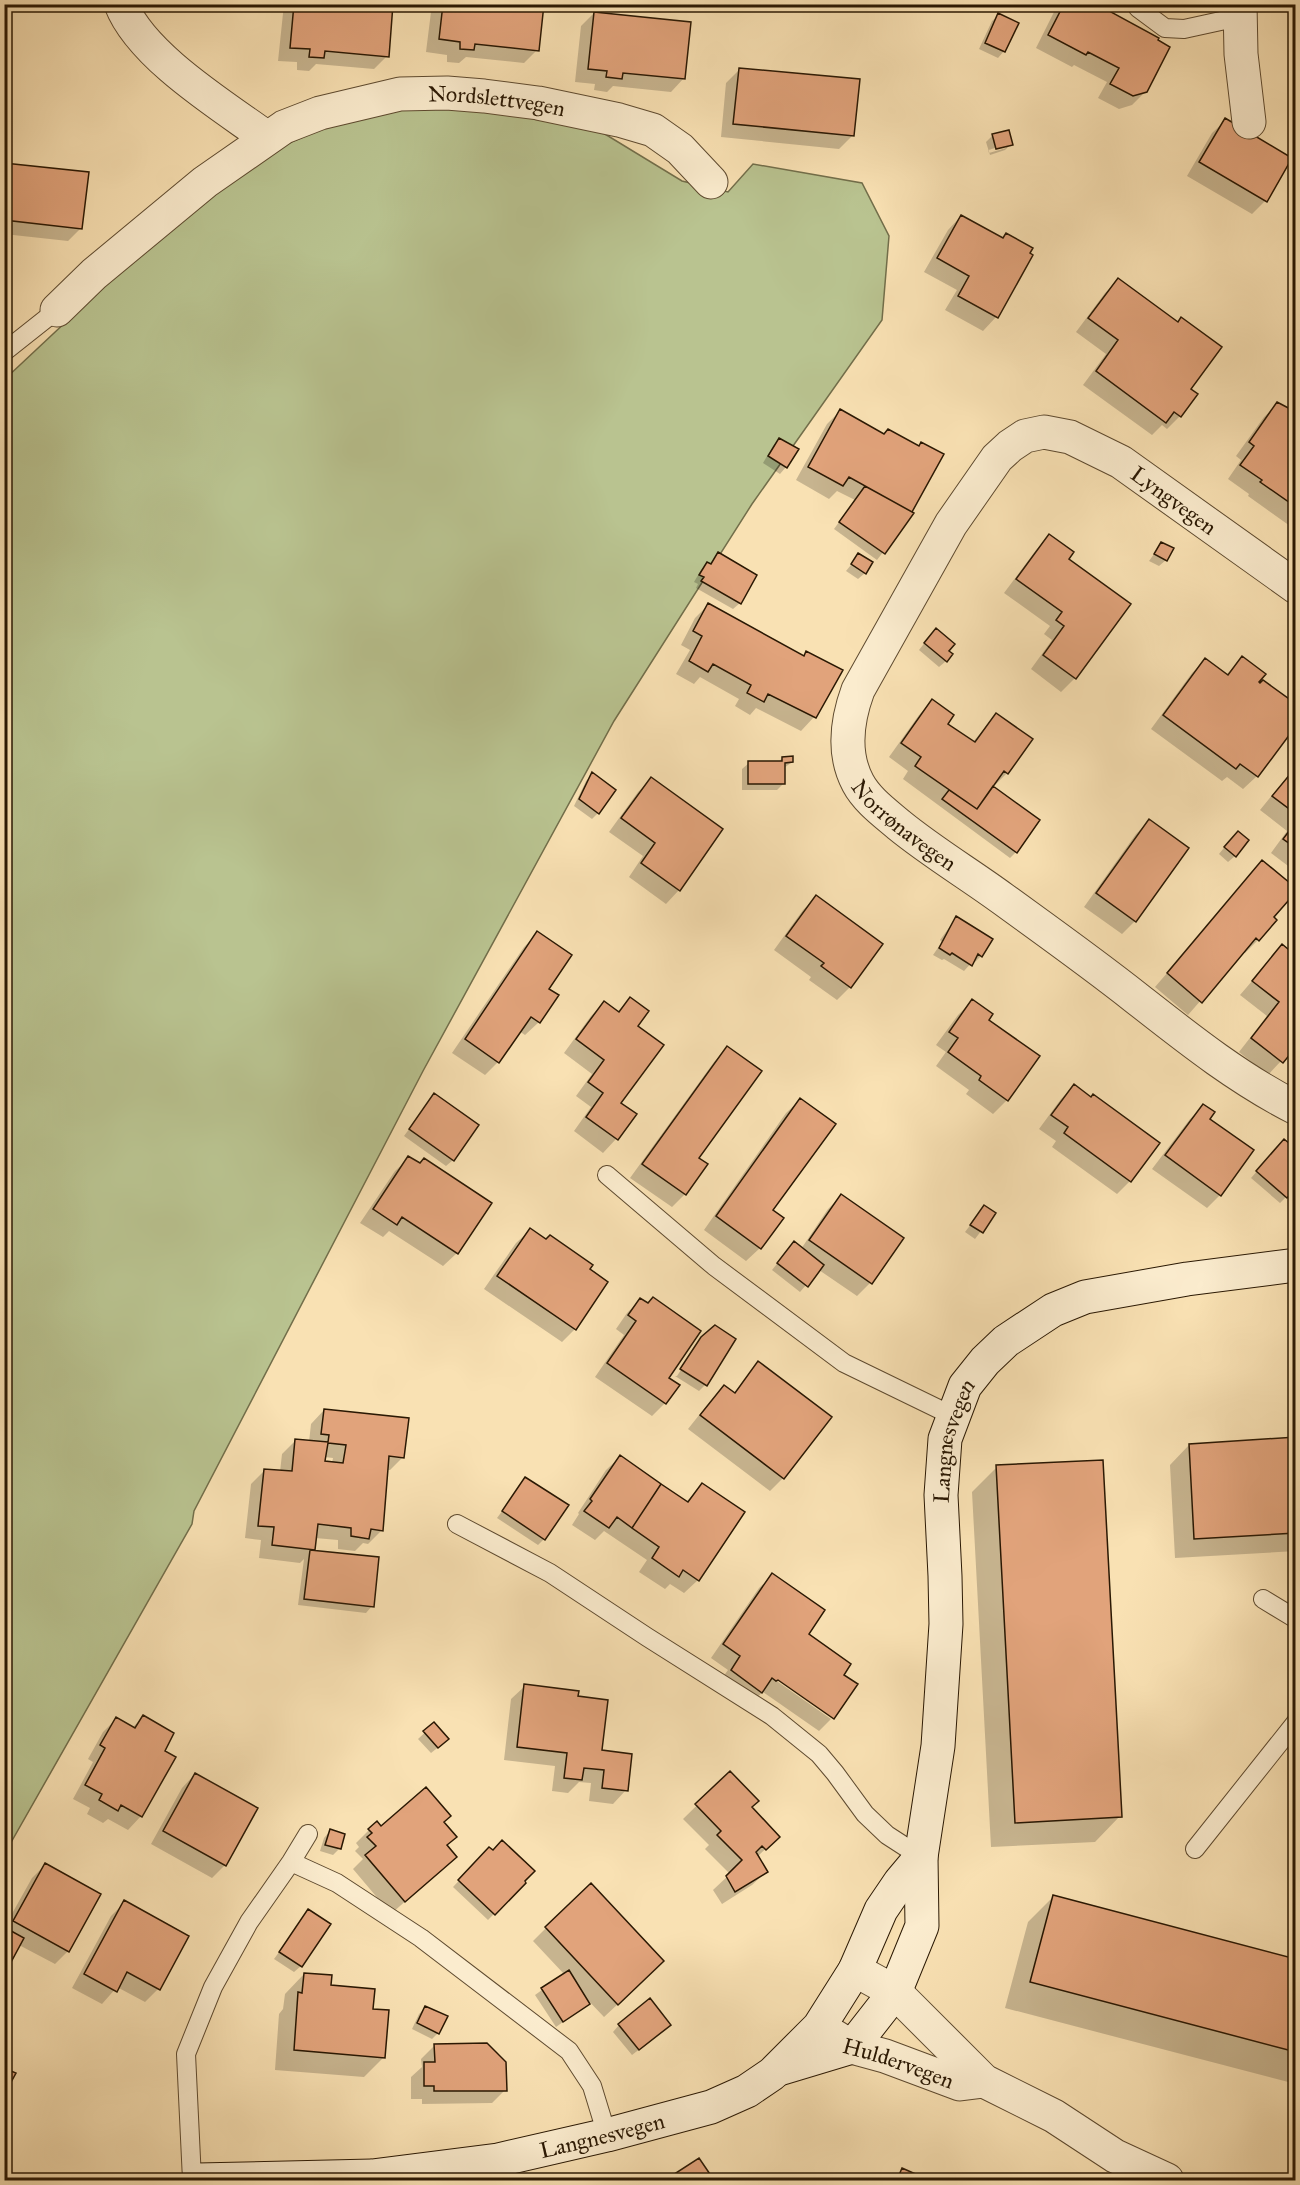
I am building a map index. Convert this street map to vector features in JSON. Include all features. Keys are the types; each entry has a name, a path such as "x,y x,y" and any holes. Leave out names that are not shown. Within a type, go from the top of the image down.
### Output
{"street":[{"path":"122,4 138,32 159,56 267,138"},
{"path":"1240,11 1241,54 1249,122"},
{"name":"Nordslettvegen","path":"57,310 94,274 205,182 284,127 320,113 400,94 447,93 484,96 596,114 653,130 680,149 711,183"},
{"name":"Lyngvegen","path":"1044,432 1070,437 1121,462 1296,587"},
{"name":"Norrønavegen","path":"1044,432 1025,436 1010,446 992,465 951,524 858,690 850,719 848,756 858,783 879,808 924,845 1090,963 1210,1055 1296,1108"},
{"name":"Langnesvegen","path":"779,2069 852,2048 895,1992 922,1926 921,1857 938,1746 946,1624 940,1495 945,1439 965,1386 985,1361 1012,1336 1053,1310 1085,1297 1187,1279 1296,1265"},
{"name":"Langnesvegen","path":"198,2181 391,2177 498,2160 607,2135 711,2107 747,2091 779,2069 819,2027 855,1970 881,1910 921,1857"},
{"name":"Huldervegen","path":"855,1970 895,1992 984,2081 1054,2116 1115,2156 1158,2179"},
{"name":"Huldervegen","path":"819,2027 852,2048 895,2059 960,2084 984,2081"}],"lane":[{"path":"1138,8 1165,28 1184,29 1240,11"},
{"path":"4,352 57,310"},
{"path":"606,1175 714,1266 844,1363 953,1416"},
{"path":"457,1524 550,1572 772,1716 819,1754 866,1814 887,1835 921,1857"},
{"path":"1263,1599 1296,1618"},
{"path":"1194,1849 1296,1722"},
{"path":"192,2181 186,2054 213,1987 249,1922 308,1834"},
{"path":"291,1862 337,1883 421,1938 569,2051 592,2086 607,2135"}],"green space":[{"path":"413,104 516,111 600,131 682,181 728,192 753,164 862,183 889,236 882,320 752,504 614,721 423,1071 194,1511 192,1524 5,1853 5,379 150,243 267,153 343,119"}],"building":[{"path":"294,4 393,4 389,57 325,51 324,58 309,57 310,49 290,48"},
{"path":"443,4 544,4 539,51 475,44 474,50 460,49 460,42 439,39"},
{"path":"1064,4 1111,4 1109,11 1159,38 1158,40 1170,47 1147,92 1133,96 1110,84 1119,68 1088,52 1086,55 1048,35"},
{"path":"594,12 691,22 685,79 623,73 622,79 606,77 607,71 588,69"},
{"path":"998,13 1019,23 1005,52 985,43"},
{"path":"739,68 860,79 854,136 733,124"},
{"path":"1225,118 1292,158 1267,202 1199,162"},
{"path":"1009,130 1013,145 996,149 992,134"},
{"path":"4,163 89,172 82,229 4,220"},
{"path":"961,215 1003,238 1006,233 1033,248 1030,253 1033,255 998,318 958,296 969,276 937,258"},
{"path":"1118,278 1178,322 1181,317 1222,347 1191,389 1198,394 1181,417 1174,412 1166,423 1096,371 1118,340 1088,318"},
{"path":"1277,402 1296,412 1296,507 1240,465 1254,446 1249,442"},
{"path":"840,409 884,434 888,429 919,446 921,442 944,454 912,512 849,477 843,486 808,467"},
{"path":"779,438 799,449 787,468 768,456"},
{"path":"865,486 914,513 885,554 839,522"},
{"path":"1049,534 1074,552 1069,559 1131,604 1076,679 1043,655 1064,626 1056,620 1062,612 1016,579"},
{"path":"1161,542 1174,548 1167,561 1154,554"},
{"path":"718,552 757,575 741,604 701,581 704,577 699,575 707,562 711,564"},
{"path":"858,553 873,562 866,574 851,564"},
{"path":"708,603 804,656 806,651 843,670 816,718 768,694 764,702 747,693 751,685 713,664 708,672 689,661 702,636 693,631"},
{"path":"936,628 955,644 949,651 953,654 947,662 924,643"},
{"path":"1242,656 1266,674 1260,683 1263,680 1296,704 1296,726 1258,777 1240,764 1236,769 1163,715 1205,658 1228,675"},
{"path":"932,699 954,715 948,724 975,742 996,713 1033,739 1008,774 1004,771 977,809 915,766 921,757 901,743"},
{"path":"793,756 793,762 785,763 785,784 748,784 748,761 782,761 782,757"},
{"path":"1296,767 1296,814 1272,796"},
{"path":"592,772 616,790 599,814 579,799"},
{"path":"651,777 723,829 680,891 641,863 655,843 621,818"},
{"path":"993,786 1040,820 1017,853 942,799 949,790 977,809"},
{"path":"1149,819 1189,848 1136,922 1096,893"},
{"path":"1296,822 1296,848 1283,839"},
{"path":"1238,831 1249,840 1236,857 1224,847"},
{"path":"1262,860 1296,888 1296,892 1274,917 1277,920 1259,941 1256,938 1202,1003 1167,973"},
{"path":"816,895 883,944 851,988 821,966 824,963 786,936"},
{"path":"956,916 993,939 982,957 978,954 972,966 952,953 950,955 939,948"},
{"path":"537,931 572,955 549,989 559,995 540,1023 531,1017 499,1063 465,1039"},
{"path":"1296,940 1296,1047 1283,1063 1251,1038 1279,1002 1252,981 1282,944 1288,949"},
{"path":"630,997 649,1011 638,1026 664,1045 621,1103 637,1114 618,1140 586,1117 603,1093 588,1082 604,1060 576,1039 604,1001 619,1012"},
{"path":"972,999 993,1014 989,1020 1040,1056 1008,1101 979,1080 981,1076 948,1052 958,1038 949,1032"},
{"path":"727,1046 762,1071 699,1158 708,1164 686,1195 642,1164"},
{"path":"1074,1084 1091,1097 1093,1094 1160,1143 1131,1182 1064,1133 1068,1127 1051,1115"},
{"path":"434,1093 479,1125 454,1161 409,1129"},
{"path":"800,1098 836,1124 773,1210 784,1218 761,1249 716,1216"},
{"path":"1203,1104 1215,1112 1210,1119 1254,1150 1221,1196 1165,1155"},
{"path":"1284,1139 1296,1149 1296,1188 1287,1198 1256,1171"},
{"path":"408,1156 420,1163 424,1158 492,1203 458,1254 402,1217 397,1225 373,1209"},
{"path":"841,1194 904,1238 872,1284 809,1240"},
{"path":"984,1205 996,1213 983,1233 970,1225"},
{"path":"530,1228 546,1239 550,1235 593,1265 590,1269 608,1282 576,1330 497,1276"},
{"path":"794,1241 824,1265 808,1287 777,1263"},
{"path":"653,1297 701,1331 669,1378 680,1385 666,1404 607,1363 636,1321 628,1315 640,1298 648,1303"},
{"path":"715,1325 736,1339 707,1386 680,1369 701,1337"},
{"path":"758,1361 832,1417 784,1479 700,1415 724,1385 735,1393"},
{"path":"324,1409 409,1418 404,1458 389,1456 383,1531 371,1529 369,1539 351,1536 351,1528 318,1524 315,1550 272,1545 274,1527 258,1526 264,1469 292,1471 295,1439 328,1442 329,1435 321,1434","holes":["328,1443 346,1445 343,1463 325,1461"]},
{"path":"1296,1437 1296,1533 1194,1539 1189,1444"},
{"path":"620,1455 661,1484 632,1528 617,1517 609,1528 584,1511"},
{"path":"1103,1460 1122,1817 1015,1823 996,1465"},
{"path":"525,1477 569,1505 545,1540 502,1511"},
{"path":"702,1483 745,1512 699,1581 683,1570 679,1577 652,1558 659,1547 632,1528 661,1484 688,1502"},
{"path":"310,1550 379,1557 374,1607 304,1599"},
{"path":"772,1573 825,1610 809,1634 851,1664 844,1675 858,1684 834,1719 778,1680 772,1678 762,1693 731,1670 740,1656 723,1644"},
{"path":"524,1684 579,1691 578,1696 608,1700 602,1750 632,1754 628,1791 602,1788 604,1770 584,1768 582,1780 564,1778 567,1753 517,1747"},
{"path":"143,1715 174,1733 165,1751 176,1757 142,1817 121,1805 118,1811 99,1800 102,1794 85,1785 105,1748 100,1745 116,1717 135,1728"},
{"path":"434,1722 449,1739 438,1748 423,1731"},
{"path":"730,1771 759,1801 752,1807 780,1837 766,1850 762,1846 756,1852 768,1872 735,1892 726,1876 742,1860 717,1835 721,1831 695,1804"},
{"path":"195,1773 258,1808 226,1866 163,1831"},
{"path":"426,1787 451,1816 444,1822 457,1837 447,1845 457,1857 405,1902 365,1855 376,1846 367,1837 372,1833 368,1829 377,1821 381,1826"},
{"path":"330,1829 345,1834 341,1849 325,1845"},
{"path":"502,1840 535,1871 495,1915 458,1880 489,1847 493,1850"},
{"path":"45,1863 101,1894 69,1952 13,1921"},
{"path":"591,1883 664,1961 618,2005 545,1927"},
{"path":"1053,1895 1296,1959 1296,2052 1030,1982"},
{"path":"124,1900 189,1936 160,1990 127,1972 117,1992 84,1974"},
{"path":"308,1909 331,1924 302,1967 279,1952"},
{"path":"4,1927 24,1938 10,1964 4,1961"},
{"path":"569,1970 590,2004 563,2022 541,1988"},
{"path":"304,1973 332,1975 331,1985 375,1989 373,2009 389,2010 385,2058 294,2050 298,1992 302,1993"},
{"path":"650,1998 671,2025 639,2050 618,2024"},
{"path":"425,2006 448,2016 439,2034 417,2023"},
{"path":"487,2043 506,2062 507,2091 434,2091 434,2086 424,2086 424,2062 435,2062 434,2044"},
{"path":"4,2068 16,2073 4,2095"},
{"path":"699,2158 714,2180 665,2180"},
{"path":"902,2168 929,2180 897,2180"}]}
